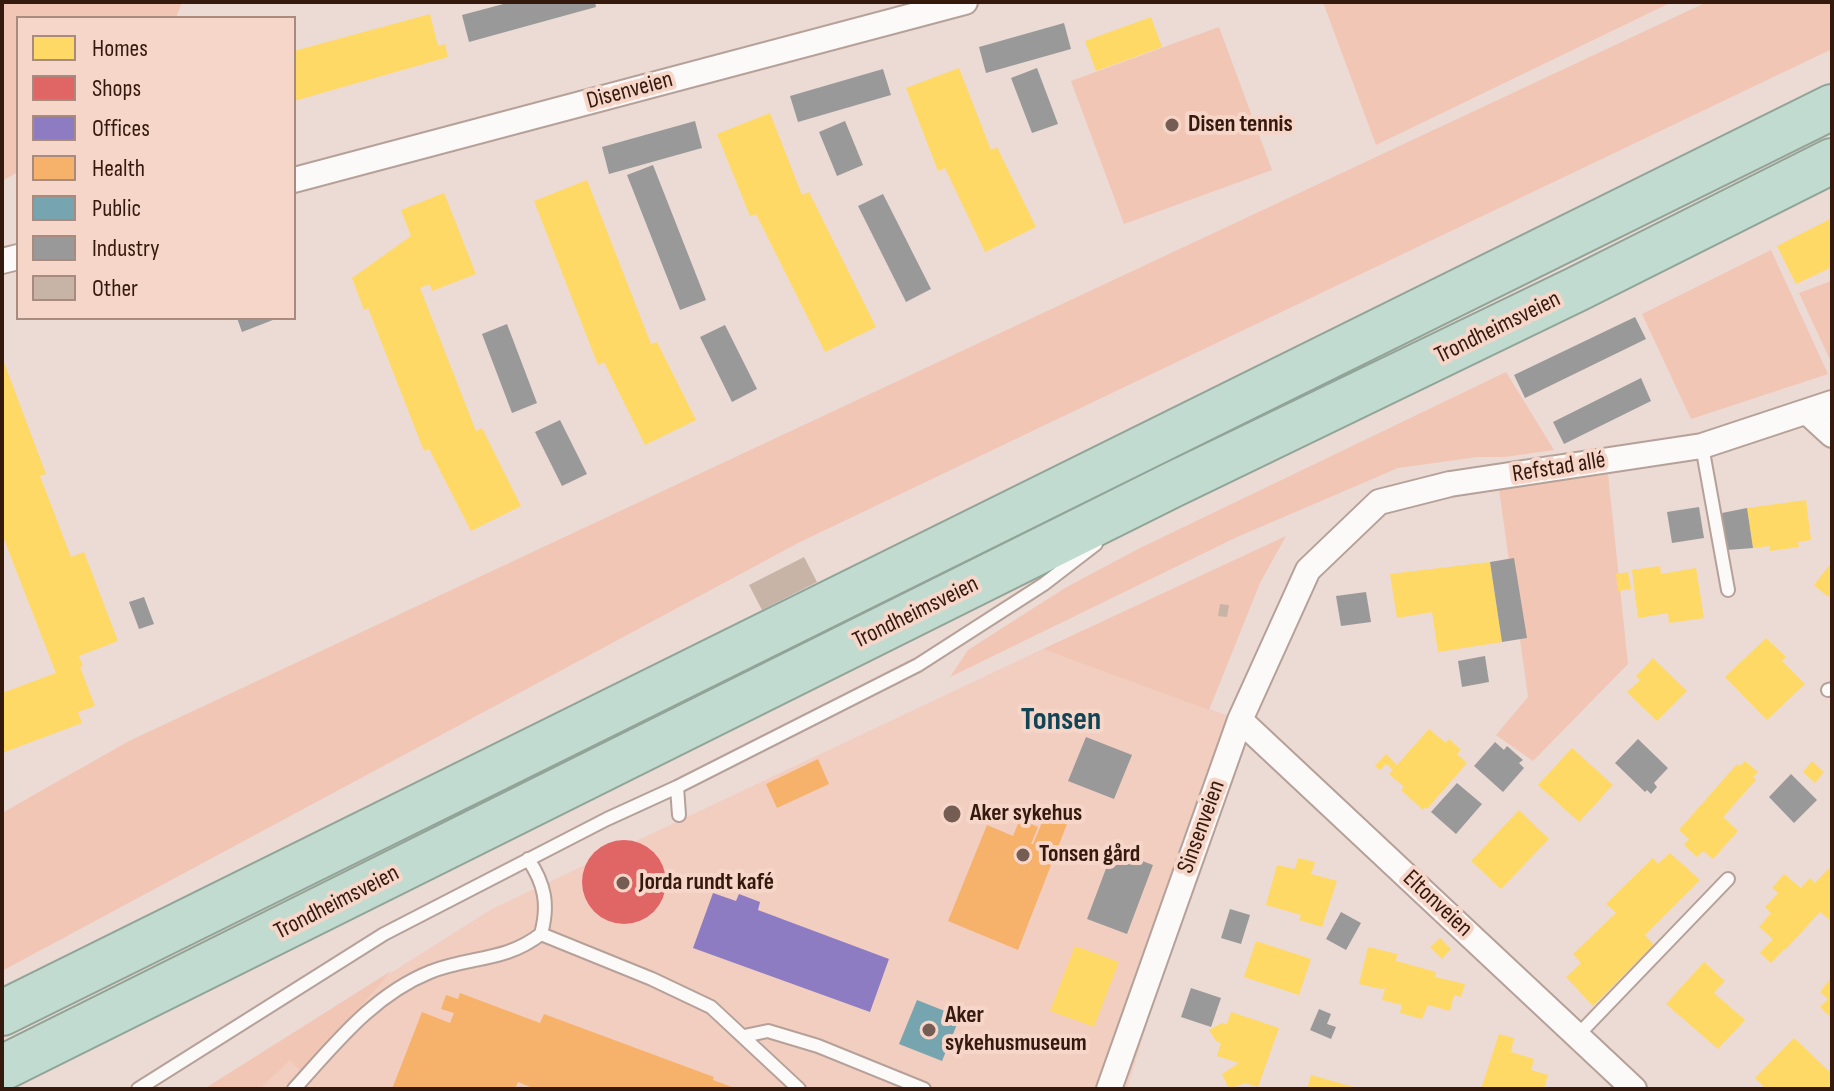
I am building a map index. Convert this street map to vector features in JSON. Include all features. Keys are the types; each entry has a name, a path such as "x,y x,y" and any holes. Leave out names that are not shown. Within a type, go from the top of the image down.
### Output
{"highway":[{"name":"Trondheimsveien","path":"2,1013 1832,107"},
{"name":"Trondheimsveien","path":"2,1068 1172,485 1577,289 1832,161"}],"street":[{"name":"Disenveien","path":"296,179 965,2"},
{"name":"Refstad allé","path":"1308,570 1379,502 1450,484 1702,446 1832,403"},
{"path":"1808,413 1832,435"},
{"name":"Sinsenveien","path":"1109,1089 1240,720 1308,570"},
{"name":"Eltonveien","path":"1240,720 1634,1089"}],"lane":[{"path":"1702,446 1728,590"},
{"path":"1114,530 1172,485"},
{"name":"Trondheimsveien","path":"138,1089 339,960 528,859 918,665 1044,584 1103,539"},
{"path":"677,787 679,815"},
{"path":"294,1089 369,1009 398,988 461,962 496,957 523,948 541,934 546,915 546,897 537,872 528,859"},
{"path":"1577,1036 1728,879"},
{"path":"541,934 652,979 711,1007 799,1089"},
{"path":"744,1036 768,1031 818,1046 924,1089"}],"shaded area":[{"path":"2,2 182,2 177,16 16,16 16,173 2,181"},
{"path":"1323,2 1672,2 1376,145"},
{"path":"1707,2 1832,2 1832,49 800,542 2,971 2,813 129,741"},
{"name":"Disen tennis","path":"1219,27 1272,170 1124,224 1071,81"},
{"path":"1771,250 1828,374 1691,419 1642,314"},
{"path":"1832,282 1832,364 1799,293"},
{"path":"1506,372 1554,450 1398,468 1237,537 950,677 968,650 1065,588 1138,549"},
{"path":"1608,474 1628,664 1533,761 1496,735 1528,697 1499,489"},
{"path":"1286,536 1260,583 1209,710 1043,649"},
{"name":"Aker sykehus","path":"1043,649 1240,720 1127,1089 207,1089 492,909"},
{"path":"391,971 303,1074 290,1060 259,1089 204,1089"}],"building: Homes":[{"path":"430,14 438,46 445,44 448,57 296,100 296,50"},
{"path":"1151,17 1162,47 1096,71 1085,41"},
{"path":"959,68 991,150 997,147 1036,227 985,252 945,168 938,171 906,88"},
{"path":"770,113 802,195 809,192 876,327 825,352 756,214 750,216 717,134"},
{"path":"587,180 651,344 657,342 696,420 645,445 604,362 598,365 534,201"},
{"path":"444,193 476,274 432,291 430,284 420,288 476,431 482,428 521,506 471,531 429,449 424,451 368,308 364,310 352,278 411,236 401,210"},
{"path":"1832,218 1832,267 1796,284 1777,246"},
{"path":"2,357 46,474 40,476 71,557 84,552 118,641 79,656 83,666 80,667 95,706 78,712 82,723 2,753 2,693 56,673 2,534"},
{"path":"1806,500 1811,540 1798,542 1799,547 1770,551 1769,546 1753,548 1747,508"},
{"path":"1490,562 1502,642 1438,652 1432,612 1397,618 1390,574"},
{"path":"1832,562 1832,592 1828,597 1814,585"},
{"path":"1660,566 1661,574 1696,568 1704,618 1669,623 1668,613 1638,618 1632,570"},
{"path":"1628,572 1631,589 1618,591 1616,574"},
{"path":"1766,638 1786,657 1782,661 1805,684 1767,720 1725,677"},
{"path":"1653,658 1687,691 1657,721 1627,692 1640,680 1636,676"},
{"path":"1429,729 1446,743 1449,739 1461,750 1457,754 1467,763 1423,810 1389,774 1393,770 1386,764 1380,770 1375,766 1386,754 1397,765"},
{"path":"1572,748 1613,785 1579,822 1538,785"},
{"path":"1745,761 1758,772 1753,777 1756,780 1723,817 1738,831 1713,859 1703,851 1697,857 1684,845 1689,839 1679,830 1737,764 1740,766"},
{"path":"1812,761 1824,772 1815,783 1803,772"},
{"path":"1519,810 1549,839 1501,889 1471,861"},
{"path":"1670,853 1700,880 1645,935 1654,945 1593,1006 1566,977 1581,963 1573,954 1616,913 1606,904 1653,858 1658,864"},
{"path":"1298,858 1315,862 1311,874 1337,881 1322,927 1299,920 1301,915 1266,905 1277,865 1295,869"},
{"path":"1829,868 1832,871 1832,918 1830,920 1820,912 1771,963 1760,953 1773,939 1759,927 1771,913 1765,907 1778,893 1772,888 1784,874 1801,888 1810,878 1815,883"},
{"path":"1440,938 1451,949 1442,959 1430,947"},
{"path":"1256,941 1311,959 1299,995 1244,977"},
{"path":"1075,946 1119,962 1094,1027 1050,1011"},
{"path":"1368,947 1397,954 1396,961 1436,972 1435,977 1465,984 1461,997 1454,995 1450,1011 1428,1005 1422,1019 1400,1013 1402,1005 1382,1000 1385,988 1359,984"},
{"path":"1704,962 1725,981 1714,993 1745,1020 1718,1049 1666,1004"},
{"path":"1832,976 1832,1018 1820,1007 1828,999 1820,992"},
{"path":"1231,1012 1279,1028 1258,1087 1245,1083 1229,1089 1222,1074 1239,1063 1217,1056 1221,1043 1209,1030 1222,1023 1227,1024"},
{"path":"1499,1034 1514,1038 1511,1052 1534,1059 1531,1070 1548,1075 1544,1089 1481,1089"},
{"path":"1794,1038 1832,1074 1832,1089 1766,1089 1755,1078"},
{"path":"1311,1075 1357,1088 1357,1089 1307,1089"}],"building: Shops":[{"name":"Jorda rundt kafé","path":"616,840 632,840 648,847 659,858 666,882 663,898 654,912 632,924 616,924 600,917 589,906 582,890 582,874 589,858 600,847"}],"building: Offices":[{"path":"713,893 736,901 739,894 760,902 758,910 889,959 870,1012 693,948"}],"building: Health":[{"path":"818,759 829,784 777,808 766,784"},
{"path":"1045,815 1067,824 1018,950 948,921 987,825 1013,836 1020,819 1038,827 1033,844"},
{"path":"460,993 540,1023 544,1014 714,1077 713,1080 737,1089 535,1089 518,1082 515,1089 392,1089 422,1012 450,1023 454,1013 441,1009 446,995 458,999"}],"building: Public":[{"name":"Aker sykehusmuseum","path":"917,1000 960,1017 942,1061 899,1044"}],"building: Industry":[{"path":"511,2 595,2 596,7 469,42 462,15"},
{"path":"1064,23 1071,49 986,73 979,47"},
{"path":"1037,68 1058,124 1032,133 1011,78"},
{"path":"883,69 891,95 798,122 790,96"},
{"path":"695,121 702,148 609,174 602,147"},
{"path":"845,121 863,165 837,176 819,132"},
{"path":"653,165 706,300 680,310 627,175"},
{"path":"883,194 931,289 906,302 858,206"},
{"path":"1635,317 1646,339 1525,398 1514,375"},
{"path":"238,320 273,320 242,332"},
{"path":"507,324 537,403 512,413 482,334"},
{"path":"725,325 757,389 732,402 700,337"},
{"path":"1641,378 1651,401 1564,444 1553,422"},
{"path":"560,420 587,474 562,486 535,432"},
{"path":"1699,507 1704,538 1672,543 1667,512"},
{"path":"1747,508 1753,548 1727,550 1722,513"},
{"path":"1514,558 1527,638 1502,642 1490,562"},
{"path":"1366,592 1371,622 1341,626 1336,596"},
{"path":"144,597 154,624 139,629 129,602"},
{"path":"1485,656 1489,682 1462,687 1458,661"},
{"path":"1086,737 1132,755 1114,799 1068,781"},
{"path":"1638,739 1668,768 1654,783 1657,787 1651,794 1615,763"},
{"path":"1495,742 1504,750 1507,746 1523,760 1519,763 1524,768 1503,792 1474,766"},
{"path":"1791,774 1817,800 1794,823 1769,797"},
{"path":"1457,783 1482,804 1456,834 1431,812"},
{"path":"1113,850 1153,865 1127,934 1087,919"},
{"path":"1230,909 1250,915 1241,944 1221,938"},
{"path":"1341,912 1361,923 1346,950 1326,939"},
{"path":"1191,988 1221,998 1211,1027 1181,1017"},
{"path":"1319,1009 1331,1014 1327,1024 1336,1027 1331,1039 1310,1030"}],"building: Other":[{"path":"804,557 817,582 762,610 749,585"},
{"path":"1220,604 1229,605 1227,617 1218,616"}],"place":[{"name":"Disen tennis","path":"1172,125"},
{"name":"Aker sykehus","path":"952,814"},
{"name":"Tonsen gård","path":"1023,855"},
{"name":"Jorda rundt kafé","path":"623,883"},
{"name":"Aker sykehusmuseum","path":"929,1030"}],"district":[{"name":"Tonsen","path":"1061,721"}]}
